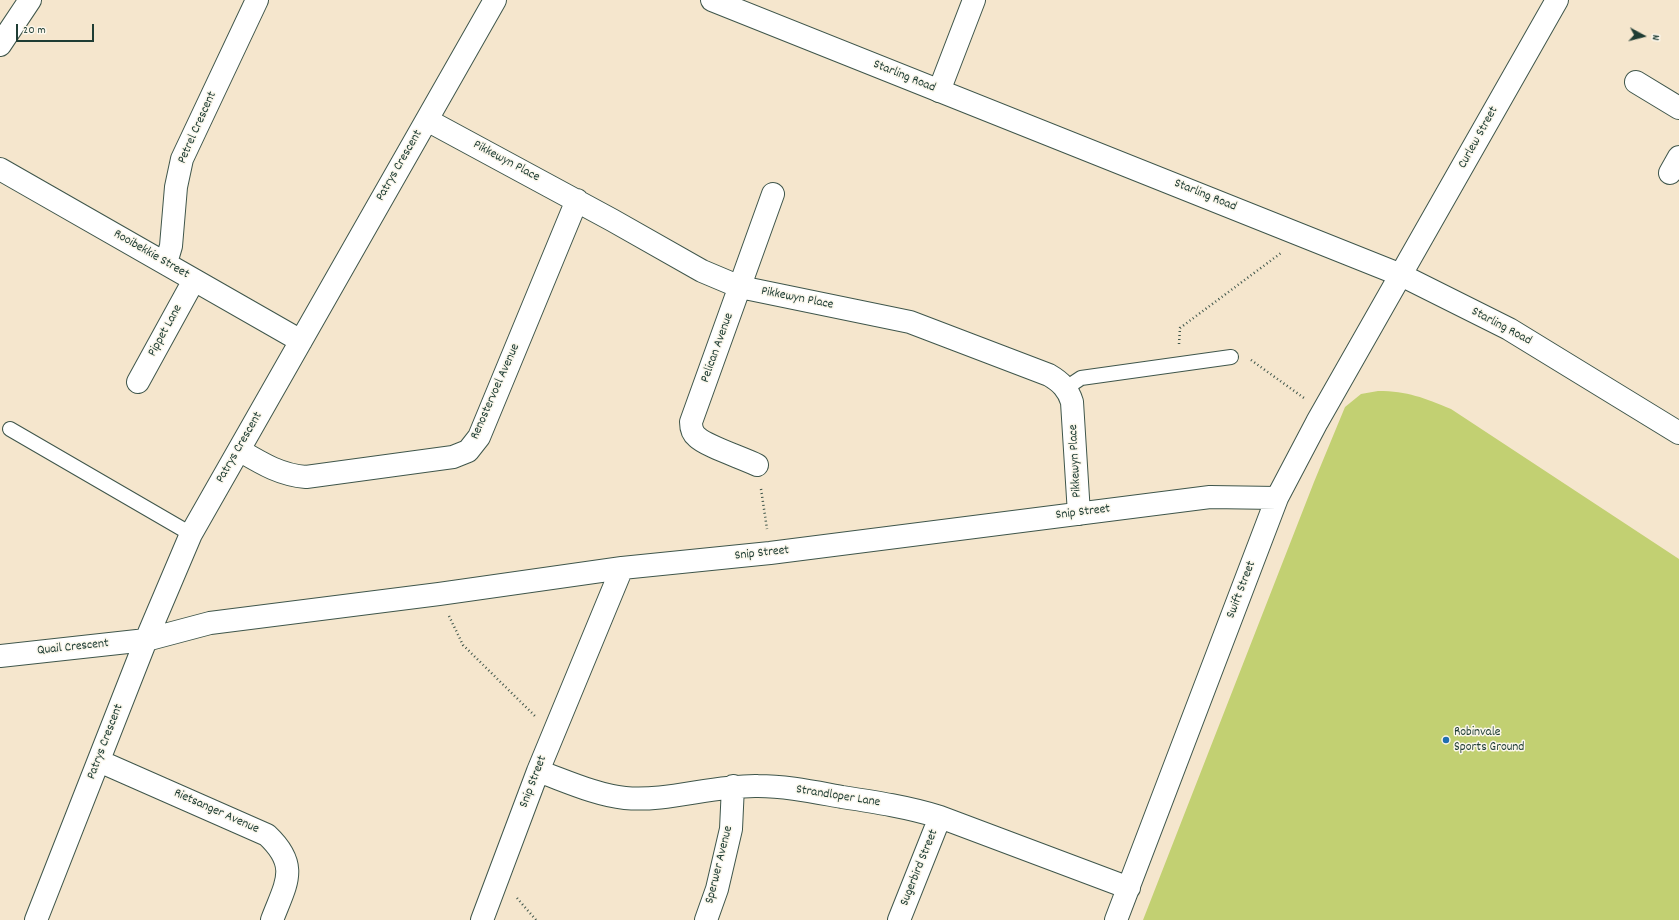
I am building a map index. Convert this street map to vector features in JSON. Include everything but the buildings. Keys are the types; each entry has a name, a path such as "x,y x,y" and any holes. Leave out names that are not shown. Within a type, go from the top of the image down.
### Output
{"street":[{"path":"0,45 30,0"},
{"name":"Petrel Crescent","path":"166,263 171,246 176,187 182,158 257,0"},
{"name":"Patrys Crescent","path":"36,920 146,640 191,534 495,0"},
{"path":"939,91 974,0"},
{"name":"Curlew Street","path":"1401,275 1557,0"},
{"name":"Starling Road","path":"716,1 1401,275 1509,329 1679,433"},
{"path":"1636,82 1679,108"},
{"name":"Pikkewyn Place","path":"427,120 577,200 702,271 740,287 910,322 1049,375 1058,380 1066,388 1072,402 1079,514"},
{"name":"Rooibekkie Street","path":"0,168 301,341"},
{"name":"Pelican Avenue","path":"758,464 702,441 696,437 691,428 773,194"},
{"name":"Renostervoel Avenue","path":"239,450 275,471 286,475 306,478 453,457 468,450 479,436 577,200"},
{"name":"Swift Street","path":"1116,920 1277,498 1317,422 1401,275"},
{"name":"Pippet Lane","path":"138,382 194,280"},
{"name":"Snip Street","path":"482,920 538,771 622,568 770,553 1210,497 1277,498"},
{"name":"Quail Crescent","path":"0,656 146,640 210,623 438,594 622,568"},
{"name":"Rietsanger Avenue","path":"99,761 267,835 279,846 286,860 288,874 272,920"},
{"name":"Strandloper Lane","path":"538,771 604,794 625,798 654,798 733,786 760,786 811,791 913,809 940,817 1128,888"},
{"name":"Sperwer Avenue","path":"706,920 717,889 731,829 733,786"},
{"name":"Sugerbird Street","path":"899,920 940,817"}],"lane":[{"path":"1066,388 1081,378 1231,357"},
{"path":"10,429 191,534"}],"path":[{"path":"1178,364 1180,328 1287,249 1296,233"},
{"path":"1231,357 1252,360 1305,399 1317,422"},
{"path":"758,464 770,553"},
{"path":"438,594 463,645 525,708 554,733"}],"green space":[{"name":"Robinvale Sports Ground","path":"1378,391 1398,392 1416,396 1451,409 1679,559 1679,920 1143,920 1314,482 1345,407 1361,394"}],"place":[{"name":"Robinvale Sports Ground","path":"1446,740"}]}
